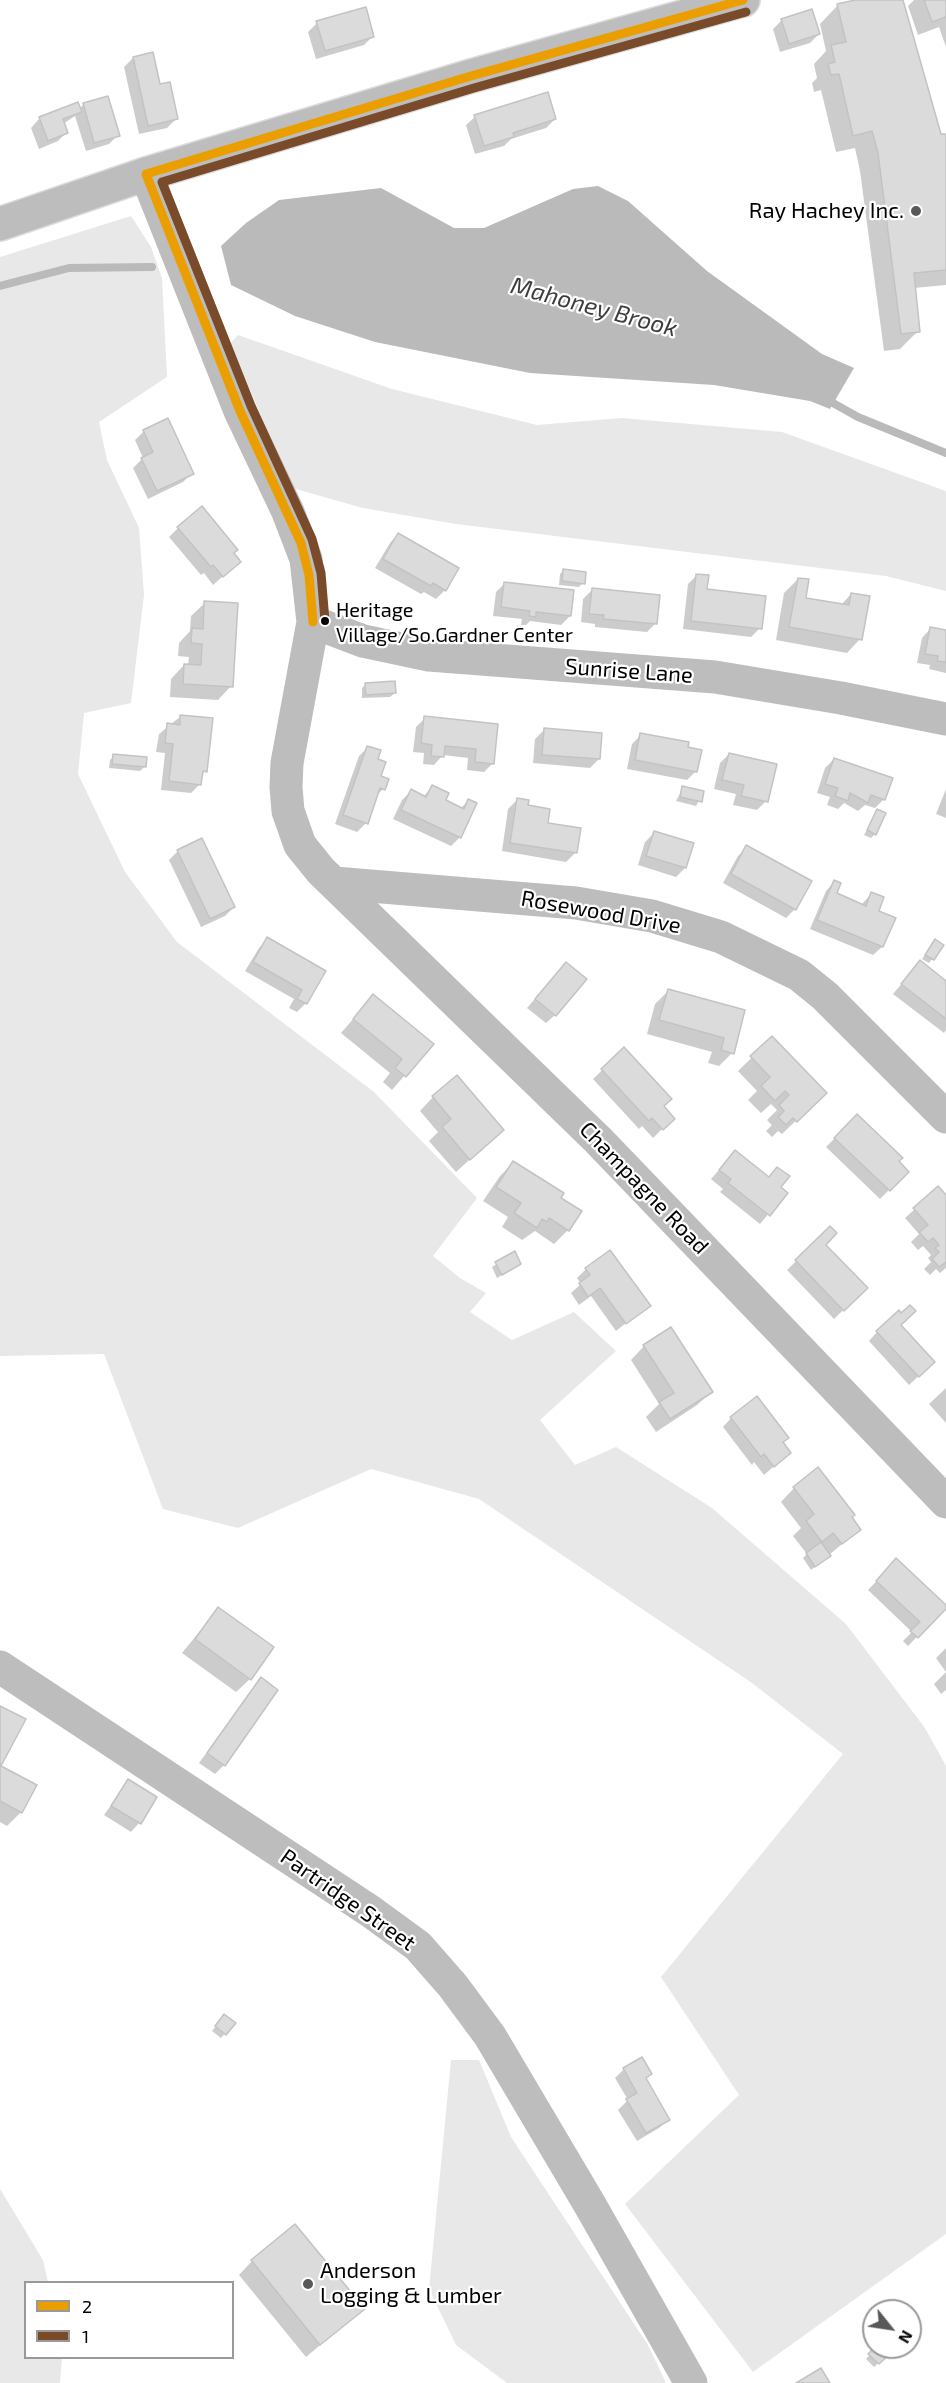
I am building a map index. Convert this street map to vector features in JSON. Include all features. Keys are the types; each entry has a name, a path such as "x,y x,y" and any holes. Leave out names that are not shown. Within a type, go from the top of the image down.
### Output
{"street":[{"path":"0,224 146,174 471,76 743,0"},
{"name":"Champagne Road","path":"146,174 240,411 301,543 309,575 313,622 288,751 286,787 295,835 310,860 598,1140 946,1502"},
{"name":"Sunrise Lane","path":"313,622 363,641 429,655 715,677 842,698 946,719"},
{"name":"Rosewood Drive","path":"334,883 576,903 652,916 722,937 799,975 825,996 946,1116"},
{"name":"Partridge Street","path":"0,1667 370,1911 418,1946 453,1986 490,2036 590,2205 691,2383"}],"shaded area":[{"path":"131,216 151,247 162,278 167,377 99,422 107,460 139,528 144,595 131,703 84,713 78,774 125,872 177,942 374,1092 477,1198 433,1256 460,1278 486,1293 470,1312 512,1340 574,1312 616,1351 540,1420 575,1465 616,1447 712,1508 846,1624 925,1728 946,1766 946,2234 753,2372 625,2204 739,2095 661,1977 843,1754 752,1683 479,1499 371,1469 238,1528 163,1509 104,1354 0,1356 0,257"},
{"path":"238,335 392,389 537,425 622,418 782,432 946,491 946,591 886,576 456,524 363,508 292,488 230,344"},
{"path":"451,2060 479,2060 511,2137 648,2345 666,2383 507,2383 456,2345 429,2289"},
{"path":"0,2189 43,2260 48,2281 24,2281 24,2359 62,2359 60,2383 0,2383"}],"water":[{"path":"598,186 628,201 707,271 822,354 854,368 830,409 810,401 714,385 530,373 375,342 295,316 231,285 221,246 246,223 279,200 381,188 454,228 484,228 573,189"}],"building":[{"name":"Ray Hachey Inc.","path":"855,0 903,0 941,134 946,134 946,270 914,273 920,332 901,334 878,153 872,131 853,136 839,74 831,75 828,64 835,62 831,45 846,42 837,4"},
{"path":"924,0 946,0 946,17 932,22"},
{"path":"366,7 374,37 325,51 316,21"},
{"path":"812,9 820,34 789,44 781,19"},
{"path":"153,52 160,84 170,82 178,119 148,126 133,57"},
{"path":"548,92 556,119 513,133 514,137 484,146 474,115"},
{"path":"108,96 120,136 94,143 83,103"},
{"path":"78,102 82,112 63,119 68,133 48,141 39,117"},
{"path":"168,418 194,474 157,491 141,458 153,452 143,430"},
{"path":"202,506 238,550 234,553 241,562 223,577 213,565 211,567 177,527"},
{"path":"398,533 459,568 446,591 433,583 431,586 383,559"},
{"path":"563,569 586,572 585,584 562,581"},
{"path":"696,574 709,575 707,589 766,596 762,629 691,621"},
{"path":"798,578 809,579 806,598 849,605 851,593 870,596 862,640 789,627"},
{"path":"504,582 574,590 571,616 536,612 536,617 529,616 530,611 501,607"},
{"path":"592,588 660,595 657,624 603,619 604,615 589,614"},
{"path":"204,601 238,603 233,687 183,684 184,664 201,665 202,644 191,643 192,628 203,629"},
{"path":"930,627 946,630 946,662 937,661 938,656 925,654"},
{"path":"395,681 396,693 366,695 365,683"},
{"path":"180,715 213,718 207,772 203,771 201,785 169,781 173,744 165,743 167,723 180,725"},
{"path":"424,716 498,724 494,764 475,762 476,749 445,746 444,757 431,756 432,745 421,743"},
{"path":"544,728 602,733 600,759 542,755"},
{"path":"640,733 689,742 688,747 702,750 697,772 635,760"},
{"path":"367,746 381,750 378,759 386,762 381,776 389,779 385,790 380,788 368,824 343,815"},
{"path":"729,753 777,764 768,802 741,796 744,785 722,780"},
{"path":"113,754 147,757 146,767 112,764"},
{"path":"834,758 893,778 885,800 871,795 868,803 850,793 848,801 835,796 838,788 825,784"},
{"path":"432,785 449,793 446,800 464,809 468,799 477,803 461,838 401,810 411,789 426,797"},
{"path":"682,786 704,791 702,802 680,797"},
{"path":"517,798 529,800 528,805 550,809 548,823 581,828 577,853 510,843"},
{"path":"877,809 886,813 876,835 867,830"},
{"path":"654,831 694,843 686,868 646,856"},
{"path":"202,838 235,907 210,919 177,850"},
{"path":"746,845 812,881 796,910 731,874"},
{"path":"834,880 841,883 837,893 866,906 871,892 884,897 879,911 896,918 883,947 817,920"},
{"path":"267,937 326,971 307,1004 297,999 302,990 253,962"},
{"path":"935,939 944,945 934,960 925,955"},
{"path":"920,960 946,981 946,1019 901,984"},
{"path":"566,962 587,979 556,1016 535,999"},
{"path":"668,989 745,1010 734,1054 721,1050 724,1038 659,1020"},
{"path":"373,994 434,1044 406,1077 395,1068 402,1059 353,1019"},
{"path":"772,1036 827,1093 797,1122 793,1118 786,1125 778,1117 784,1111 779,1105 789,1095 785,1091 775,1101 761,1086 770,1077 750,1056"},
{"path":"624,1047 672,1099 664,1106 675,1119 663,1130 652,1118 649,1121 601,1069"},
{"path":"457,1075 504,1130 470,1160 442,1127 451,1119 432,1096"},
{"path":"857,1114 903,1158 899,1161 909,1172 890,1191 834,1138"},
{"path":"735,1150 769,1177 777,1167 790,1176 781,1187 788,1193 770,1216 728,1183 731,1179 719,1170"},
{"path":"513,1161 564,1193 561,1198 582,1211 569,1231 549,1218 547,1222 542,1219 537,1228 514,1213 521,1203 496,1187"},
{"path":"938,1186 946,1195 946,1262 939,1267 932,1259 939,1252 935,1248 939,1245 933,1238 928,1242 919,1232 928,1225 913,1208"},
{"path":"830,1226 837,1233 826,1245 868,1288 844,1311 795,1260"},
{"path":"610,1250 651,1306 626,1324 600,1288 588,1297 579,1283 590,1275 585,1268"},
{"path":"515,1251 521,1264 502,1275 495,1262"},
{"path":"910,1305 916,1311 901,1325 935,1362 919,1377 876,1331 899,1310 901,1313"},
{"path":"671,1327 713,1392 670,1419 659,1402 674,1393 643,1345"},
{"path":"757,1396 789,1438 783,1442 791,1453 774,1467 764,1454 761,1457 730,1417"},
{"path":"818,1467 855,1515 852,1517 861,1530 842,1544 833,1533 822,1542 806,1521 814,1514 793,1487"},
{"path":"821,1542 831,1556 815,1567 806,1553"},
{"path":"896,1558 946,1605 946,1609 918,1638 910,1631 920,1622 876,1581"},
{"path":"218,1607 274,1647 251,1680 195,1639"},
{"path":"261,1677 278,1690 225,1766 207,1753"},
{"path":"0,1706 26,1719 1,1766 37,1785 22,1813 0,1801"},
{"path":"128,1779 157,1797 141,1824 111,1806"},
{"path":"224,2014 236,2023 226,2035 215,2026"},
{"path":"642,2057 652,2074 646,2078 670,2120 646,2133 626,2099 637,2093 623,2068"},
{"name":"Anderson Logging & Lumber","path":"295,2224 365,2309 320,2345 251,2260"},
{"path":"874,2359 885,2359 879,2364"},
{"path":"821,2368 830,2383 796,2383"}],"waterway":[{"name":"Mahoney Brook","path":"0,286 69,268 152,267"},
{"name":"Mahoney Brook","path":"824,398 858,417 946,453"}],"transit line":[{"name":"2","path":"313,622 309,575 301,543 240,411 146,174 471,76 743,0"},
{"name":"1","path":"325,621 321,573 312,539 251,406 162,182 474,88 746,12"}],"place":[{"name":"Ray Hachey Inc.","path":"916,211"},
{"name":"Heritage Village/So.Gardner Center","path":"325,621"},
{"name":"Anderson Logging & Lumber","path":"308,2284"}]}
